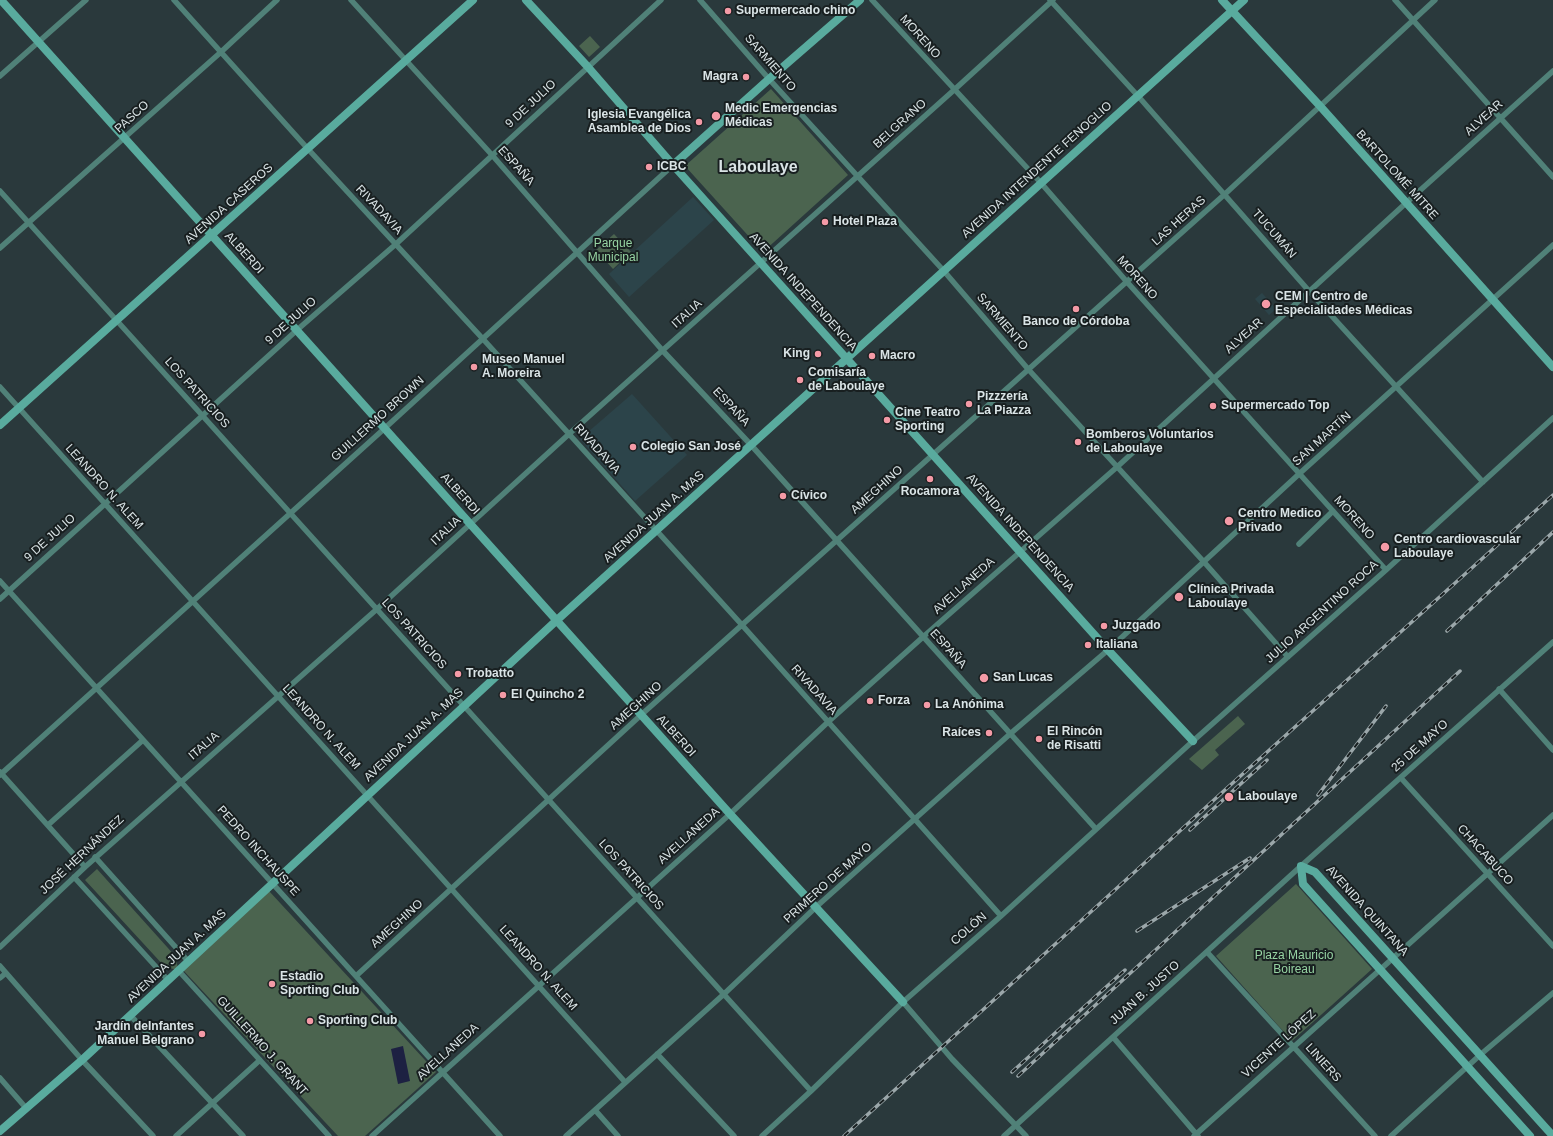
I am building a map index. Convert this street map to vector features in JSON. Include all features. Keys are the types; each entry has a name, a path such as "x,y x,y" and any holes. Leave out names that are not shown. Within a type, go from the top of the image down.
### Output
{"main road":[{"name":"ALBERDI","path":"1,0 730,814 903,1002"},
{"name":"AVENIDA CASEROS","path":"0,425 473,0"},
{"name":"AVENIDA INDEPENDENCIA","path":"526,0 588,67 672,165 846,359 1108,650 1193,741"},
{"path":"672,165 860,0"},
{"name":"BARTOLOMÉ MITRE","path":"1222,0 1320,106 1493,301 1553,366"},
{"name":"AVENIDA INTENDENTE FENOGLIO","path":"846,359 1244,0"},
{"name":"AVENIDA JUAN A. MAS","path":"0,1131 82,1060 557,620 846,359"},
{"path":"1301,866 1303,884 1467,1068 1530,1136"},
{"name":"AVENIDA QUINTANA","path":"1301,866 1315,872 1553,1136"}],"street":[{"path":"0,76 86,0"},
{"name":"RIVADAVIA","path":"174,0 742,625 1001,916"},
{"name":"PASCO","path":"0,248 278,0"},
{"name":"ESPAÑA","path":"351,0 492,155 663,351 751,445 1096,829"},
{"name":"9 DE JULIO","path":"0,599 297,330 396,244 661,0"},
{"name":"SARMIENTO","path":"700,0 857,177 943,270 1028,369 1204,562 1288,657"},
{"name":"MORENO","path":"872,0 1041,183 1126,282 1386,570"},
{"name":"BELGRANO","path":"761,263 954,90 1051,0"},
{"name":"TUCUMÁN","path":"1051,0 1225,194 1309,291 1483,482"},
{"path":"1395,0 1553,177"},
{"name":"LAS HERAS","path":"933,454 1225,194 1436,0"},
{"name":"ALVEAR","path":"1020,551 1117,467 1553,71"},
{"name":"GUILLERMO BROWN","path":"0,774 385,428 672,165"},
{"name":"LOS PATRICIOS","path":"0,191 811,1091"},
{"name":"SAN MARTÍN","path":"1108,650 1299,474 1493,301 1553,245"},
{"name":"ITALIA","path":"180,781 377,609 470,523 761,263"},
{"name":"LEANDRO N. ALEM","path":"0,387 626,1082"},
{"name":"JULIO ARGENTINO ROCA","path":"1193,741 1386,570 1553,418"},
{"name":"AMEGHINO","path":"356,976 641,715 933,454"},
{"path":"1299,544 1334,511"},
{"name":"AVELLANEDA","path":"372,1136 538,985 730,814 828,722 1020,551"},
{"name":"PEDRO INCHAUSPE","path":"0,581 500,1136"},
{"name":"25 DE MAYO","path":"1301,866 1553,642"},
{"name":"PRIMERO DE MAYO","path":"566,1136 724,994 816,907 916,820 1010,734 1108,650"},
{"path":"1499,689 1553,750"},
{"path":"48,825 143,740"},
{"name":"COLÓN","path":"762,1136 903,1002 1001,916 1193,741"},
{"path":"0,774 85,866"},
{"name":"CHACABUCO","path":"1401,778 1553,946"},
{"name":"JOSÉ HERNÁNDEZ","path":"0,947 85,866 180,781"},
{"name":"VICENTE LÓPEZ","path":"1196,1135 1293,1046 1553,815"},
{"path":"95,857 188,961"},
{"name":"JUAN B. JUSTO","path":"1004,1136 1301,866"},
{"path":"74,877 168,980"},
{"name":"LINIERS","path":"1207,952 1375,1136"},
{"path":"0,966 82,1060 153,1136"},
{"name":"GUILLERMO J. GRANT","path":"178,970 329,1136"},
{"path":"0,978 6,973"},
{"path":"1391,1136 1480,1055 1553,993"},
{"path":"903,1002 952,1059 1026,1136"},
{"path":"130,1015 243,1136"},
{"path":"1113,1037 1196,1135"},
{"path":"657,1054 734,1136"},
{"path":"176,1136 260,1060"},
{"path":"0,1078 26,1108"},
{"path":"595,1110 618,1136"}],"shaded area":[{"path":"693,197 714,220 629,297 609,274"},
{"name":"CEM | Centro de Especialidades Médicas","path":"1262,293 1276,309 1269,315 1255,299"},
{"name":"Colegio San José","path":"632,394 687,455 635,501 580,439"}],"green space":[{"path":"590,36 600,47 589,57 579,46"},
{"path":"771,89 848,175 763,252 685,166"},
{"name":"Parque Municipal","path":"614,234 631,252 613,269 596,250"},
{"path":"1238,716 1245,724 1215,750 1219,755 1202,770 1189,759"},
{"path":"97,869 176,957 178,970 165,967 85,880"},
{"name":"Plaza Mauricio Boireau","path":"1296,884 1372,969 1292,1041 1216,956"},
{"name":"Sporting Club","path":"269,891 436,1072 365,1136 338,1136 183,970"}],"water":[{"path":"403,1046 410,1081 398,1084 391,1049"}],"railway":[{"path":"844,1136 1226,789 1553,495"},
{"path":"1447,631 1553,532"},
{"path":"1018,1076 1460,671"},
{"path":"1318,795 1386,706"},
{"path":"1190,830 1267,760"},
{"path":"1137,931 1250,858"},
{"path":"1012,1072 1125,970"}],"place":[{"name":"Supermercado chino","path":"728,11"},
{"name":"Magra","path":"746,77"},
{"name":"Medic Emergencias Médicas","path":"716,116"},
{"name":"Iglesia Evangélica Asamblea de Dios","path":"699,122"},
{"name":"ICBC","path":"649,167"},
{"name":"Hotel Plaza","path":"825,222"},
{"name":"CEM | Centro de Especialidades Médicas","path":"1266,304"},
{"name":"Banco de Córdoba","path":"1076,309"},
{"name":"King","path":"818,354"},
{"name":"Macro","path":"872,356"},
{"name":"Museo Manuel A. Moreira","path":"474,367"},
{"name":"Comisaría de Laboulaye","path":"800,380"},
{"name":"Pizzzería La Piazza","path":"969,404"},
{"name":"Supermercado Top","path":"1213,406"},
{"name":"Cine Teatro Sporting","path":"887,420"},
{"name":"Bomberos Voluntarios de Laboulaye","path":"1078,442"},
{"name":"Colegio San José","path":"633,447"},
{"name":"Rocamora","path":"930,479"},
{"name":"Cívico","path":"783,496"},
{"name":"Centro Medico Privado","path":"1229,521"},
{"name":"Centro cardiovascular Laboulaye","path":"1385,547"},
{"name":"Clínica Privada Laboulaye","path":"1179,597"},
{"name":"Juzgado","path":"1104,626"},
{"name":"Italiana","path":"1088,645"},
{"name":"Trobatto","path":"458,674"},
{"name":"San Lucas","path":"984,678"},
{"name":"El Quincho 2","path":"503,695"},
{"name":"Forza","path":"870,701"},
{"name":"La Anónima","path":"927,705"},
{"name":"Raíces","path":"989,733"},
{"name":"El Rincón de Risatti","path":"1039,739"},
{"name":"Laboulaye","path":"1229,797"},
{"name":"Estadio Sporting Club","path":"272,984"},
{"name":"Sporting Club","path":"310,1021"},
{"name":"Jardín deInfantes Manuel Belgrano","path":"202,1034"}],"district":[{"name":"Laboulaye","path":"758,168"}]}
